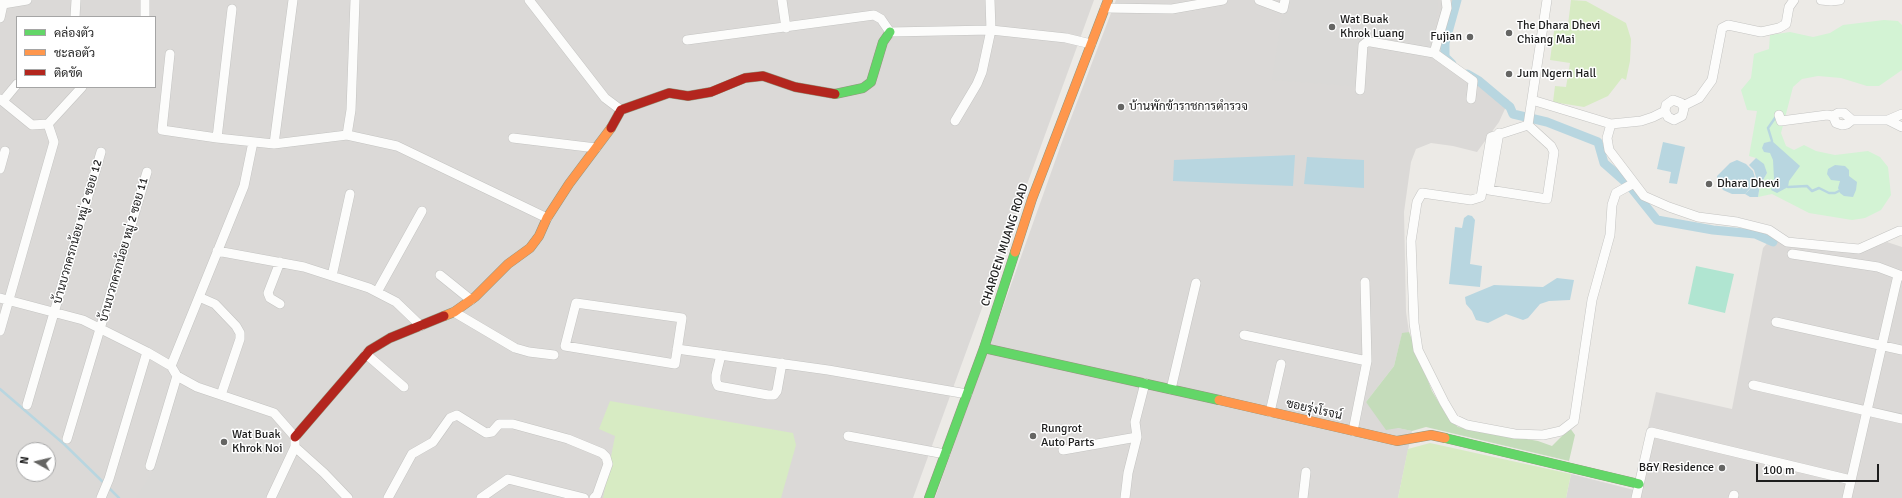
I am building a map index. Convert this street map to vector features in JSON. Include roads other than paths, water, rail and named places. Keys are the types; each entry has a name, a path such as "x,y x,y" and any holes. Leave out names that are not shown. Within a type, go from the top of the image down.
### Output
{"street":[{"path":"0,18 3,2 27,0"},
{"path":"75,16 76,0"},
{"path":"145,0 145,16"},
{"path":"274,144 293,0"},
{"path":"347,135 351,110 355,0"},
{"path":"529,0 606,98 621,110"},
{"path":"782,0 786,28"},
{"path":"955,121 977,84 982,72 991,30 990,0"},
{"path":"1107,4 1172,10 1222,0"},
{"path":"1259,0 1283,9 1286,0"},
{"path":"1434,53 1447,8 1446,0"},
{"path":"1528,125 1547,0"},
{"path":"1683,106 1699,98 1712,80 1722,28 1728,25 1761,32 1779,28 1786,24 1789,7 1794,0"},
{"path":"1821,0 1840,0"},
{"name":"CHAROEN MUANG ROAD","path":"929,498 984,348 1032,200 1107,4"},
{"path":"217,138 232,9"},
{"path":"687,40 786,28 874,15 881,19 890,32"},
{"path":"890,32 991,30 1066,38 1091,44"},
{"path":"271,498 295,447 295,437 366,354 390,338 454,312 471,300 508,264 530,248 539,236 547,218 621,110 669,93 688,96 711,92 745,78 763,76 795,87 837,94 863,88 871,82 883,42 890,32"},
{"path":"1360,90 1363,45 1366,42 1434,53 1474,81 1471,99"},
{"path":"170,54 162,130 274,144 347,135 397,146 547,218"},
{"path":"16,85 1,100 32,125 48,124 81,88"},
{"path":"1673,100 1679,101 1683,106 1684,111 1678,119 1668,117 1665,111 1666,105 1673,100"},
{"path":"1532,104 1611,124 1640,121 1665,111"},
{"path":"1779,115 1781,121 1833,116 1836,123 1842,125 1847,124 1852,120 1888,120 1902,114"},
{"path":"1888,120 1902,127"},
{"path":"0,331 5,299 54,142 48,124"},
{"path":"1611,124 1607,138 1609,150 1644,196 1669,208 1698,217 1737,222 1770,230 1787,242 1859,248 1902,231"},
{"path":"1528,125 1499,133 1491,137 1481,196 1471,200 1422,193 1417,202 1411,241 1414,315 1418,350 1444,402 1454,418 1467,425 1515,434 1543,435 1561,431 1574,421 1592,300 1610,235 1612,205 1616,193 1634,183"},
{"path":"1499,133 1489,190 1547,199 1554,152 1551,146 1528,125"},
{"path":"513,138 596,148"},
{"path":"170,366 244,186 253,142"},
{"path":"0,169 5,151"},
{"name":"บ้านบวกครกน้อย หมู่ 2 ซอย 12","path":"27,405 101,152"},
{"name":"บ้านบวกครกน้อย หมู่ 2 ซอย 11","path":"67,440 147,172"},
{"path":"332,276 350,194"},
{"path":"377,292 422,211"},
{"path":"217,251 304,267 377,292 396,302 421,326"},
{"path":"1792,254 1878,267 1900,275 1847,498"},
{"path":"280,262 268,294 270,298 280,304"},
{"path":"440,275 471,300"},
{"path":"1353,430 1367,361 1365,282"},
{"path":"1171,389 1196,283"},
{"path":"199,296 216,304 236,326 240,333 240,340 221,395"},
{"path":"5,299 83,320 147,352 170,366 177,376 197,387 274,413 295,437"},
{"path":"576,303 682,318 677,349 675,364 565,346 576,303"},
{"path":"454,312 515,348 529,352 554,355"},
{"path":"1776,322 1902,350"},
{"path":"1244,335 1367,361"},
{"name":"ซอยรุ่งโรจน์","path":"984,348 1145,383 1397,441 1431,435 1639,484"},
{"path":"677,349 782,363 967,394"},
{"path":"102,497 110,476 147,352"},
{"path":"366,354 404,386"},
{"path":"721,355 716,375 718,386 768,395 774,395 777,391 782,363"},
{"path":"1270,412 1281,364"},
{"path":"150,466 177,376"},
{"path":"1125,498 1128,472 1137,437 1136,422 1145,383"},
{"path":"1753,385 1902,419"},
{"path":"388,498 412,454 433,442 450,418 457,414 486,433 492,432 502,423 512,424 568,439 602,453 606,457 608,464 597,495 594,498"},
{"path":"1636,498 1651,432 1851,480"},
{"path":"848,436 945,454"},
{"path":"1063,450 1137,437"},
{"path":"295,447 324,473 348,498"},
{"path":"1303,498 1306,472"},
{"path":"481,498 508,479 584,498"}],"water":[{"path":"1772,141 1800,166 1789,181 1788,187 1777,193 1771,190 1774,179 1773,160 1770,153 1764,152 1762,148 1764,143"},
{"path":"1663,142 1685,147 1677,184 1669,183 1671,172 1657,169"},
{"path":"1295,155 1293,186 1173,181 1174,160"},
{"path":"1307,157 1364,160 1364,188 1304,184"},
{"path":"1756,158 1764,164 1767,173 1762,182 1757,181 1754,170 1749,165"},
{"path":"1737,160 1746,164 1753,171 1756,181 1745,194 1732,194 1723,190 1718,184 1717,176 1730,163"},
{"path":"1835,165 1845,166 1849,170 1849,176 1857,182 1853,197 1844,196 1840,193 1838,188 1840,181 1831,180 1827,174 1828,169"},
{"path":"1754,185 1760,185 1758,197 1750,197 1745,194"},
{"path":"1468,215 1472,216 1475,220 1470,264 1482,266 1480,287 1449,284 1455,227 1462,228 1464,218"},
{"path":"1557,278 1574,280 1570,300 1549,301 1540,304 1528,318 1523,320 1506,314 1488,323 1476,320 1472,311 1466,304 1465,297 1494,285 1543,287"}],"waterway":[{"path":"1452,64 1445,57 1445,43 1457,0"},
{"path":"1467,74 1479,81 1510,107 1513,114 1547,122 1598,142 1604,163 1629,185 1657,220 1713,230 1755,234 1773,242"},
{"path":"1772,141 1768,128 1775,118"},
{"path":"1788,187 1807,186 1812,191 1819,188 1829,193 1839,191"},
{"path":"0,389 64,444 105,484"},
{"path":"108,487 119,498"}],"place":[{"name":"Wat Buak Khrok Luang","path":"1332,27"},
{"name":"The Dhara Dhevi Chiang Mai","path":"1509,33"},
{"name":"Fujian","path":"1470,37"},
{"name":"Jum Ngern Hall","path":"1509,74"},
{"name":"บ้านพักข้าราชการตำรวจ","path":"1121,107"},
{"name":"Dhara Dhevi","path":"1709,184"},
{"name":"Rungrot Auto Parts","path":"1033,436"},
{"name":"Wat Buak Khrok Noi","path":"224,442"},
{"name":"B&Y Residence","path":"1722,468"}]}
